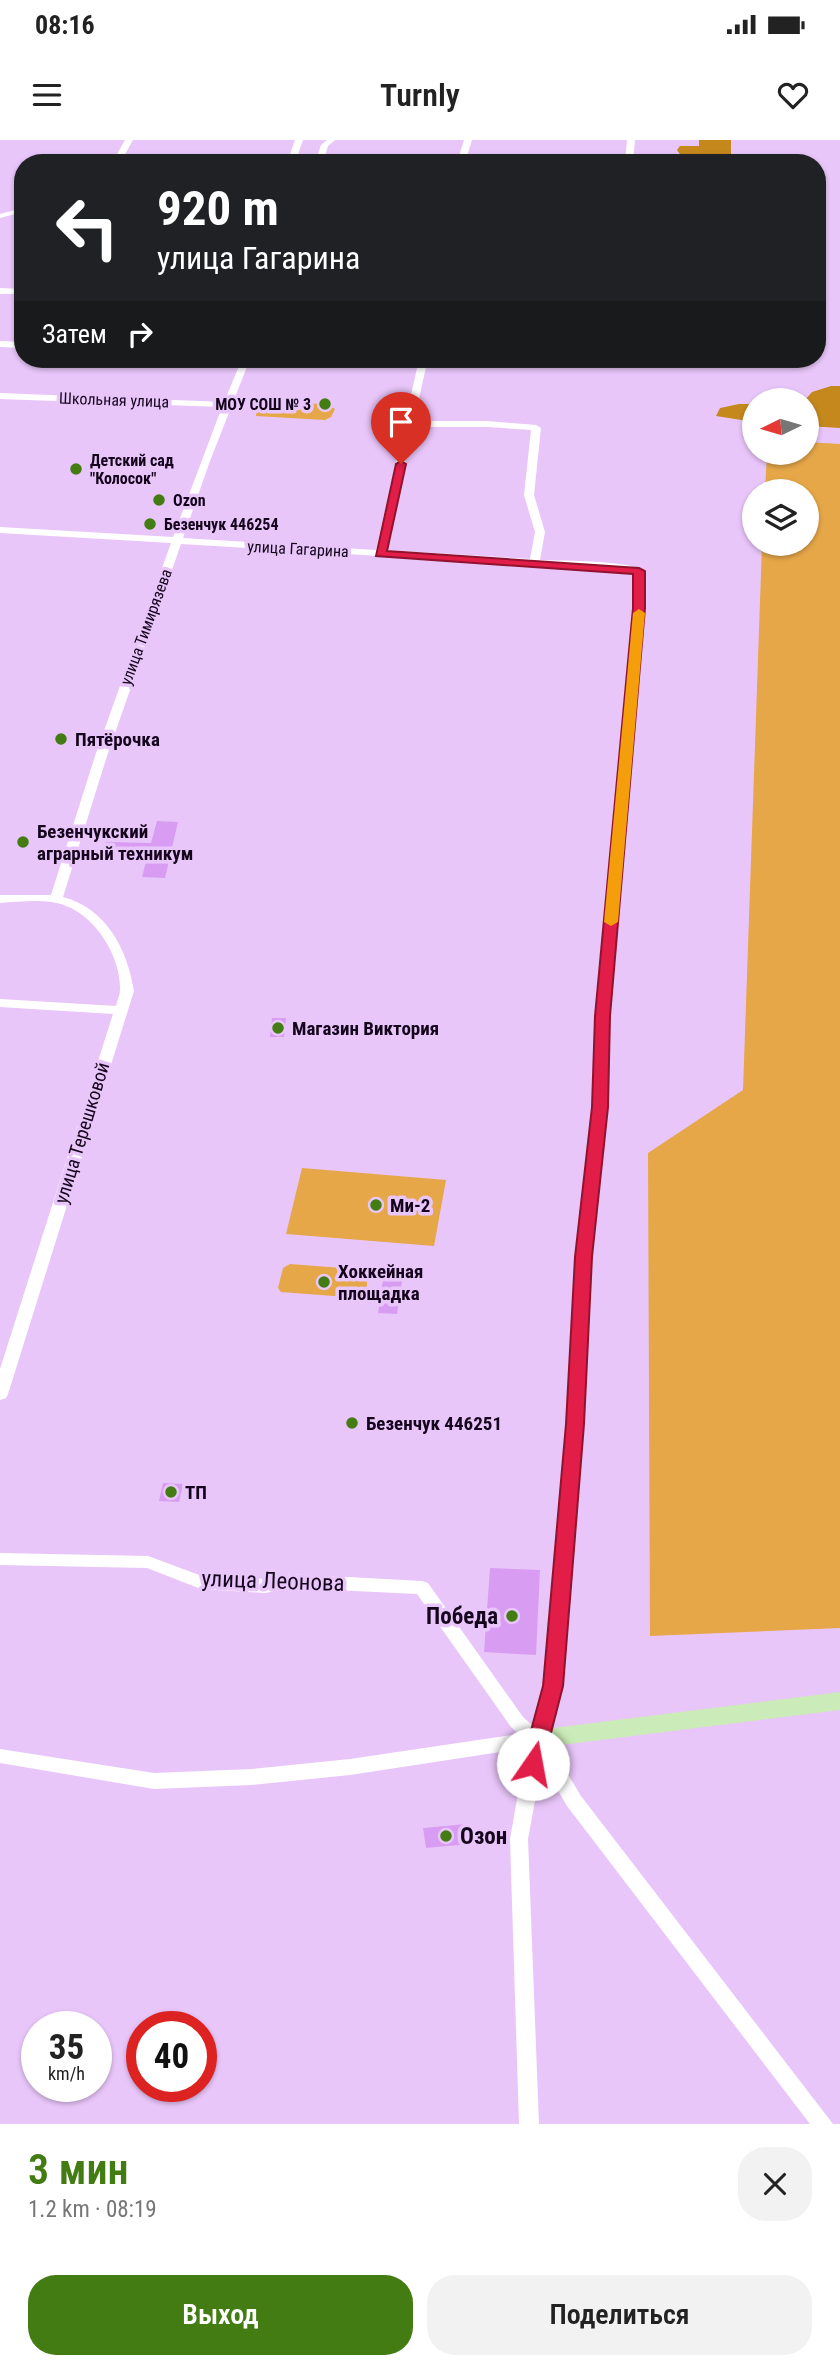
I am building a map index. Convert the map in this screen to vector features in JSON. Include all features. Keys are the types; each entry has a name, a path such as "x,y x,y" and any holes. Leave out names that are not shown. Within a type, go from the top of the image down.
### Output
{"main road":[{"path":"537,1739 840,1701"}],"street":[{"name":"улица Тимирязева","path":"56,899 101,756 243,368"},
{"path":"380,554 422,368"},
{"name":"Школьная улица","path":"0,396 229,405"},
{"path":"410,424 487,424 536,428 529,495 540,532 535,562"},
{"name":"улица Гагарина","path":"0,530 535,562 639,571 639,608 603,1016 600,1107 583,1257 575,1424 556,1658 553,1686 537,1739"},
{"path":"0,899 56,899"},
{"name":"улица Терешковой","path":"0,1394 127,991 125,975 109,936 90,914 56,899"},
{"path":"0,1003 121,1010"},
{"name":"улица Леонова","path":"0,1559 148,1562 201,1582 265,1586 292,1581 422,1588 517,1722 537,1739"},
{"path":"0,1756 166,1781 252,1777 350,1767 537,1739"},
{"path":"528,2124 519,1839 537,1739"},
{"path":"537,1739 574,1801 823,2124"}],"shaded area":[{"path":"699,140 731,140 731,154 680,154 677,150 680,146 699,146"},
{"path":"840,386 840,428 819,427 819,390"},
{"path":"264,402 326,404 335,409 331,417 325,420 256,416 257,406"},
{"path":"742,404 742,420 716,416 720,408"},
{"path":"819,443 840,444 840,1628 650,1636 648,1153 743,1090 762,556 819,556 819,479 766,479 766,466 819,466"},
{"path":"302,1168 446,1180 434,1246 286,1234"},
{"name":"Хоккейная площадка","path":"290,1264 368,1270 366,1296 360,1298 281,1292 278,1288 283,1268"}],"building":[{"path":"157,821 178,822 165,878 142,877 148,854 103,853 106,842 151,843"},
{"name":"Магазин Виктория","path":"272,1018 286,1018 284,1037 270,1037"},
{"path":"384,1274 403,1275 397,1314 378,1313"},
{"name":"ТП","path":"163,1483 183,1484 179,1502 159,1501"},
{"name":"Победа","path":"490,1568 540,1570 536,1655 484,1652"},
{"name":"Озон","path":"467,1824 470,1844 426,1848 423,1828"}],"slow traffic":[{"path":"611,922 639,613"}],"place":[{"name":"МОУ СОШ № 3","path":"325,404"},
{"name":"Детский сад \"Колосок\"","path":"76,469"},
{"name":"Ozon","path":"159,500"},
{"name":"Безенчук 446254","path":"150,524"},
{"name":"Пятёрочка","path":"61,739"},
{"name":"Безенчукский аграрный техникум","path":"23,842"},
{"name":"Магазин Виктория","path":"278,1028"},
{"name":"Ми-2","path":"376,1205"},
{"name":"Хоккейная площадка","path":"324,1282"},
{"name":"Безенчук 446251","path":"352,1423"},
{"name":"ТП","path":"171,1492"},
{"name":"Победа","path":"512,1616"},
{"name":"Озон","path":"446,1836"}],"route":[{"path":"401,464 380,554 612,567 639,571 639,608 603,1016 600,1107 583,1257 575,1424 553,1686 537,1739 533,1764"}]}
